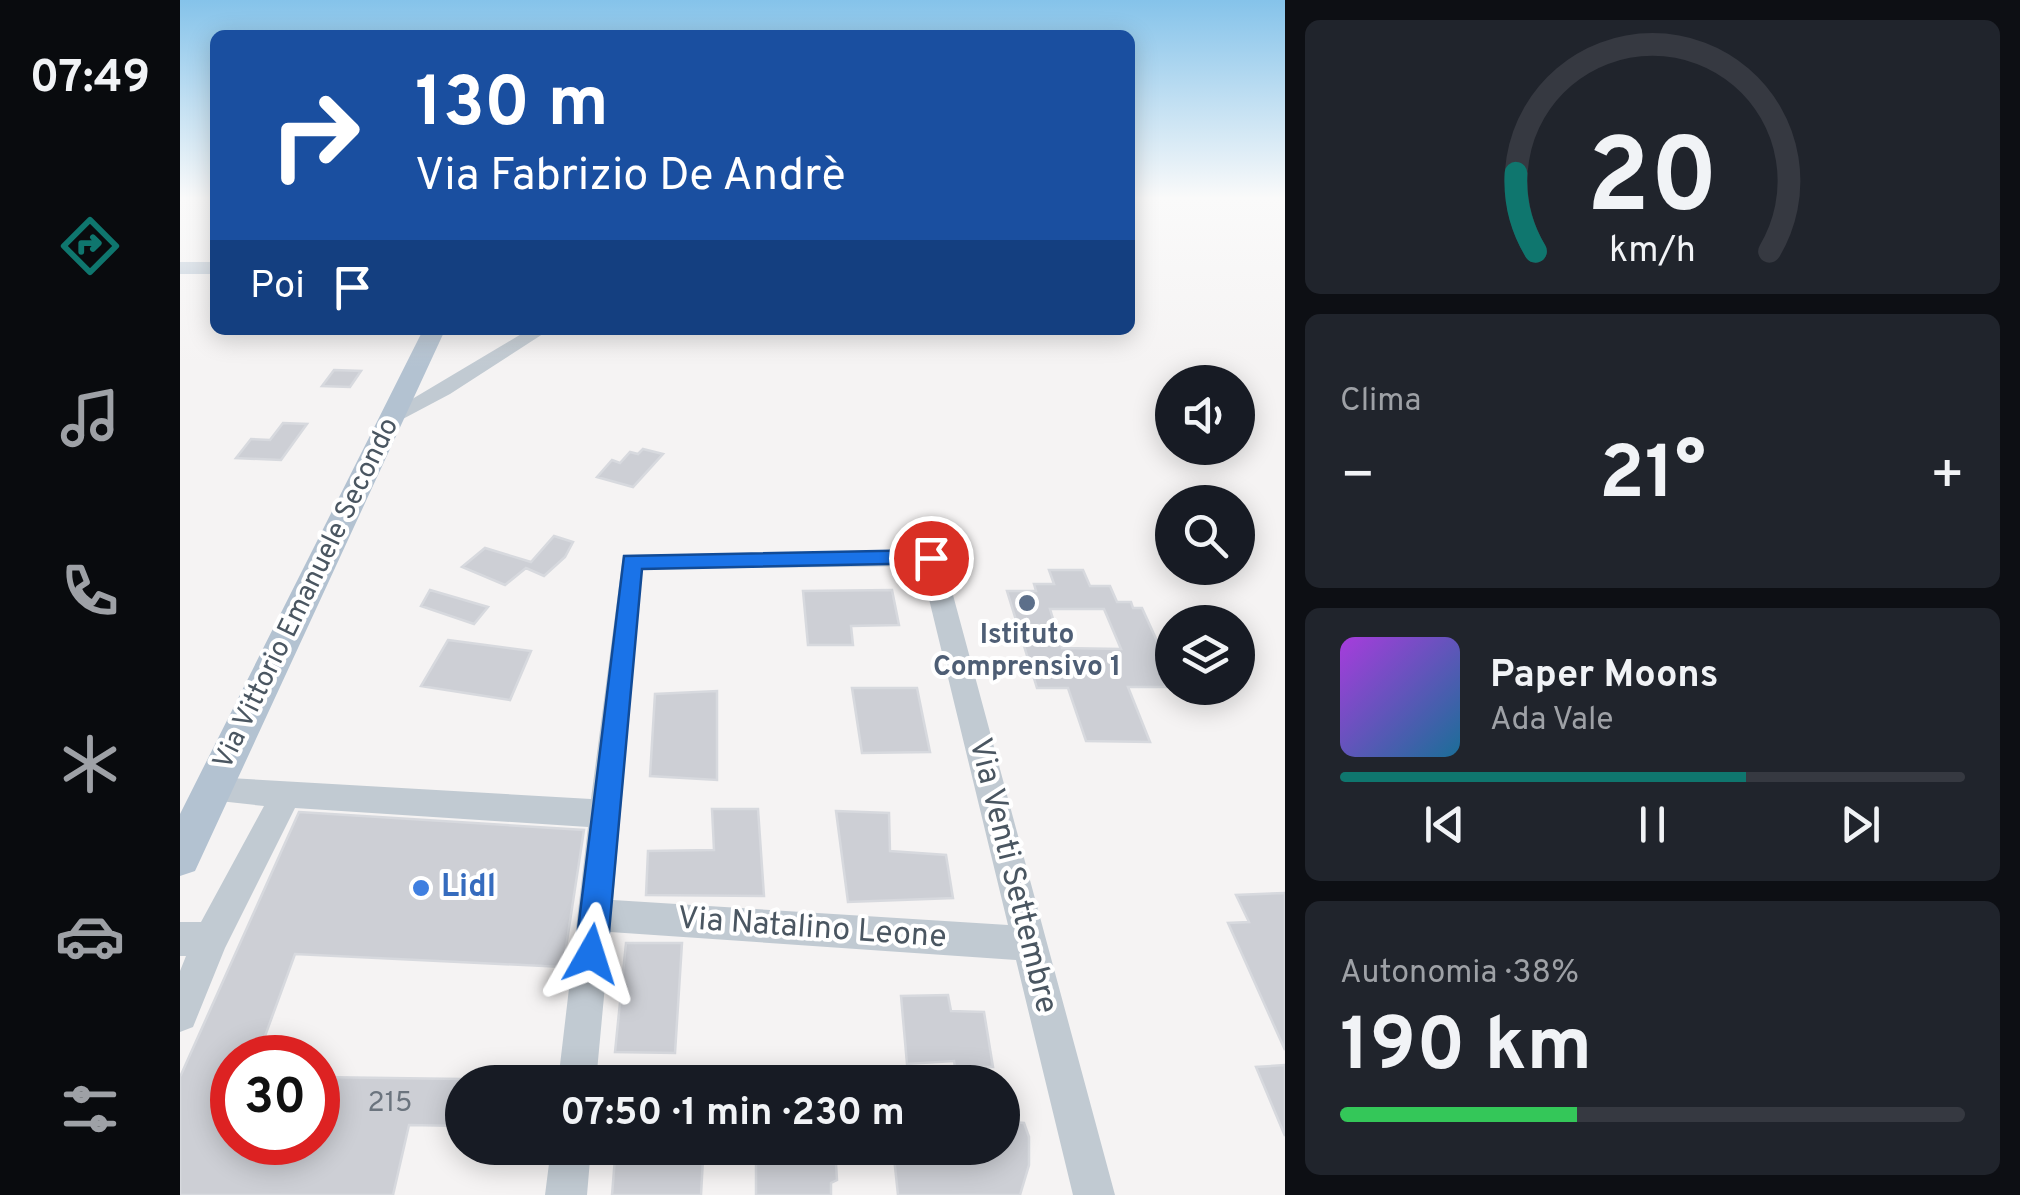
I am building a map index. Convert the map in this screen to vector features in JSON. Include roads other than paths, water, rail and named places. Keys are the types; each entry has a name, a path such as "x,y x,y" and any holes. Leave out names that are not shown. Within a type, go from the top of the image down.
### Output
{"main road":[{"path":"180,268 210,268"},
{"name":"Via Vittorio Emanuele Secondo","path":"180,858 432,335"}],"street":[{"path":"392,417 532,335"},
{"name":"Via Venti Settembre","path":"606,814 631,561 931,558 1094,1195"},
{"path":"212,790 606,814 579,1065"},
{"path":"180,1014 196,939 286,795"},
{"name":"Via Natalino Leone","path":"595,915 1029,944"},
{"path":"566,1195 569,1165"}],"place":[{"name":"Istituto Comprensivo 1","path":"1027,603"},
{"name":"Lidl","path":"421,888"}]}
